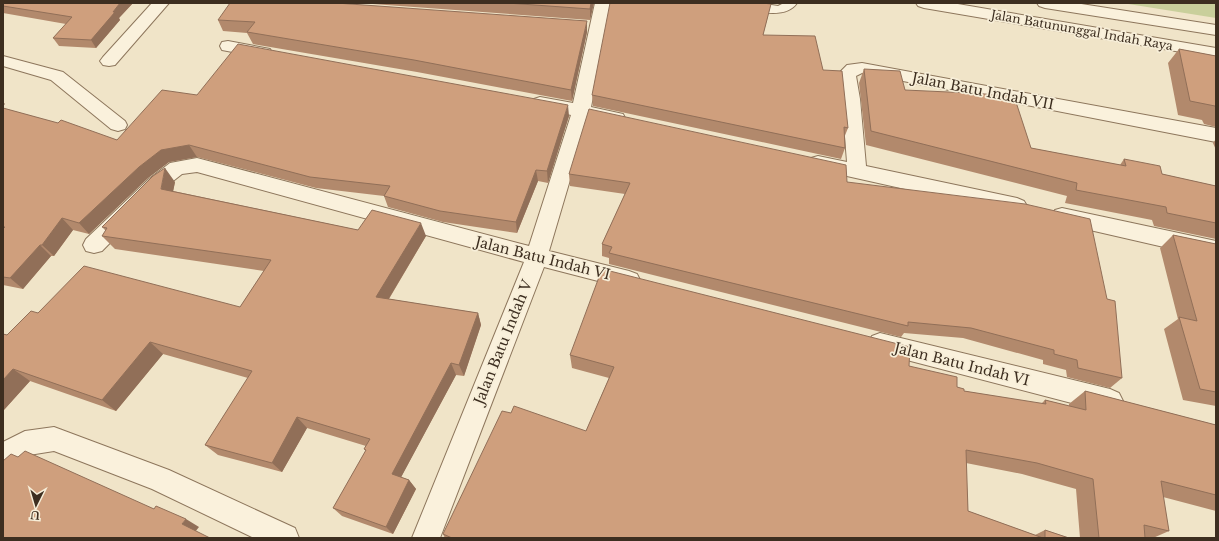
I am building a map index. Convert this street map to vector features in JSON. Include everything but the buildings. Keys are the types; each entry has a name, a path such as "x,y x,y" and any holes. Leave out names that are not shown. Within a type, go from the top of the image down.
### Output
{"street":[{"path":"109,61 161,3"},
{"name":"Jalan Batu Indah V","path":"426,538 537,258 581,111 591,27 603,3"},
{"name":"Jalan Batununggal Indah Raya","path":"924,3 1216,53"},
{"name":"Jalan Batununggal Indah Raya","path":"1045,3 1216,30"},
{"path":"228,46 281,56"},
{"path":"3,61 57,76 118,124"},
{"name":"Jalan Batu Indah VII","path":"857,171 851,99 847,74 853,70 862,68 1216,135"},
{"path":"526,100 636,123"},
{"path":"798,158 1216,250"},
{"name":"Jalan Batu Indah VI","path":"94,245 156,184 177,168 197,165 537,258 650,286"},
{"name":"Jalan Batu Indah VI","path":"860,338 1131,406"},
{"path":"3,456 25,443 54,439 159,479 286,538"}],"lane":[{"path":"732,3 778,10 786,8 791,3"}],"green space":[{"path":"1122,3 1216,3 1216,18"}]}
